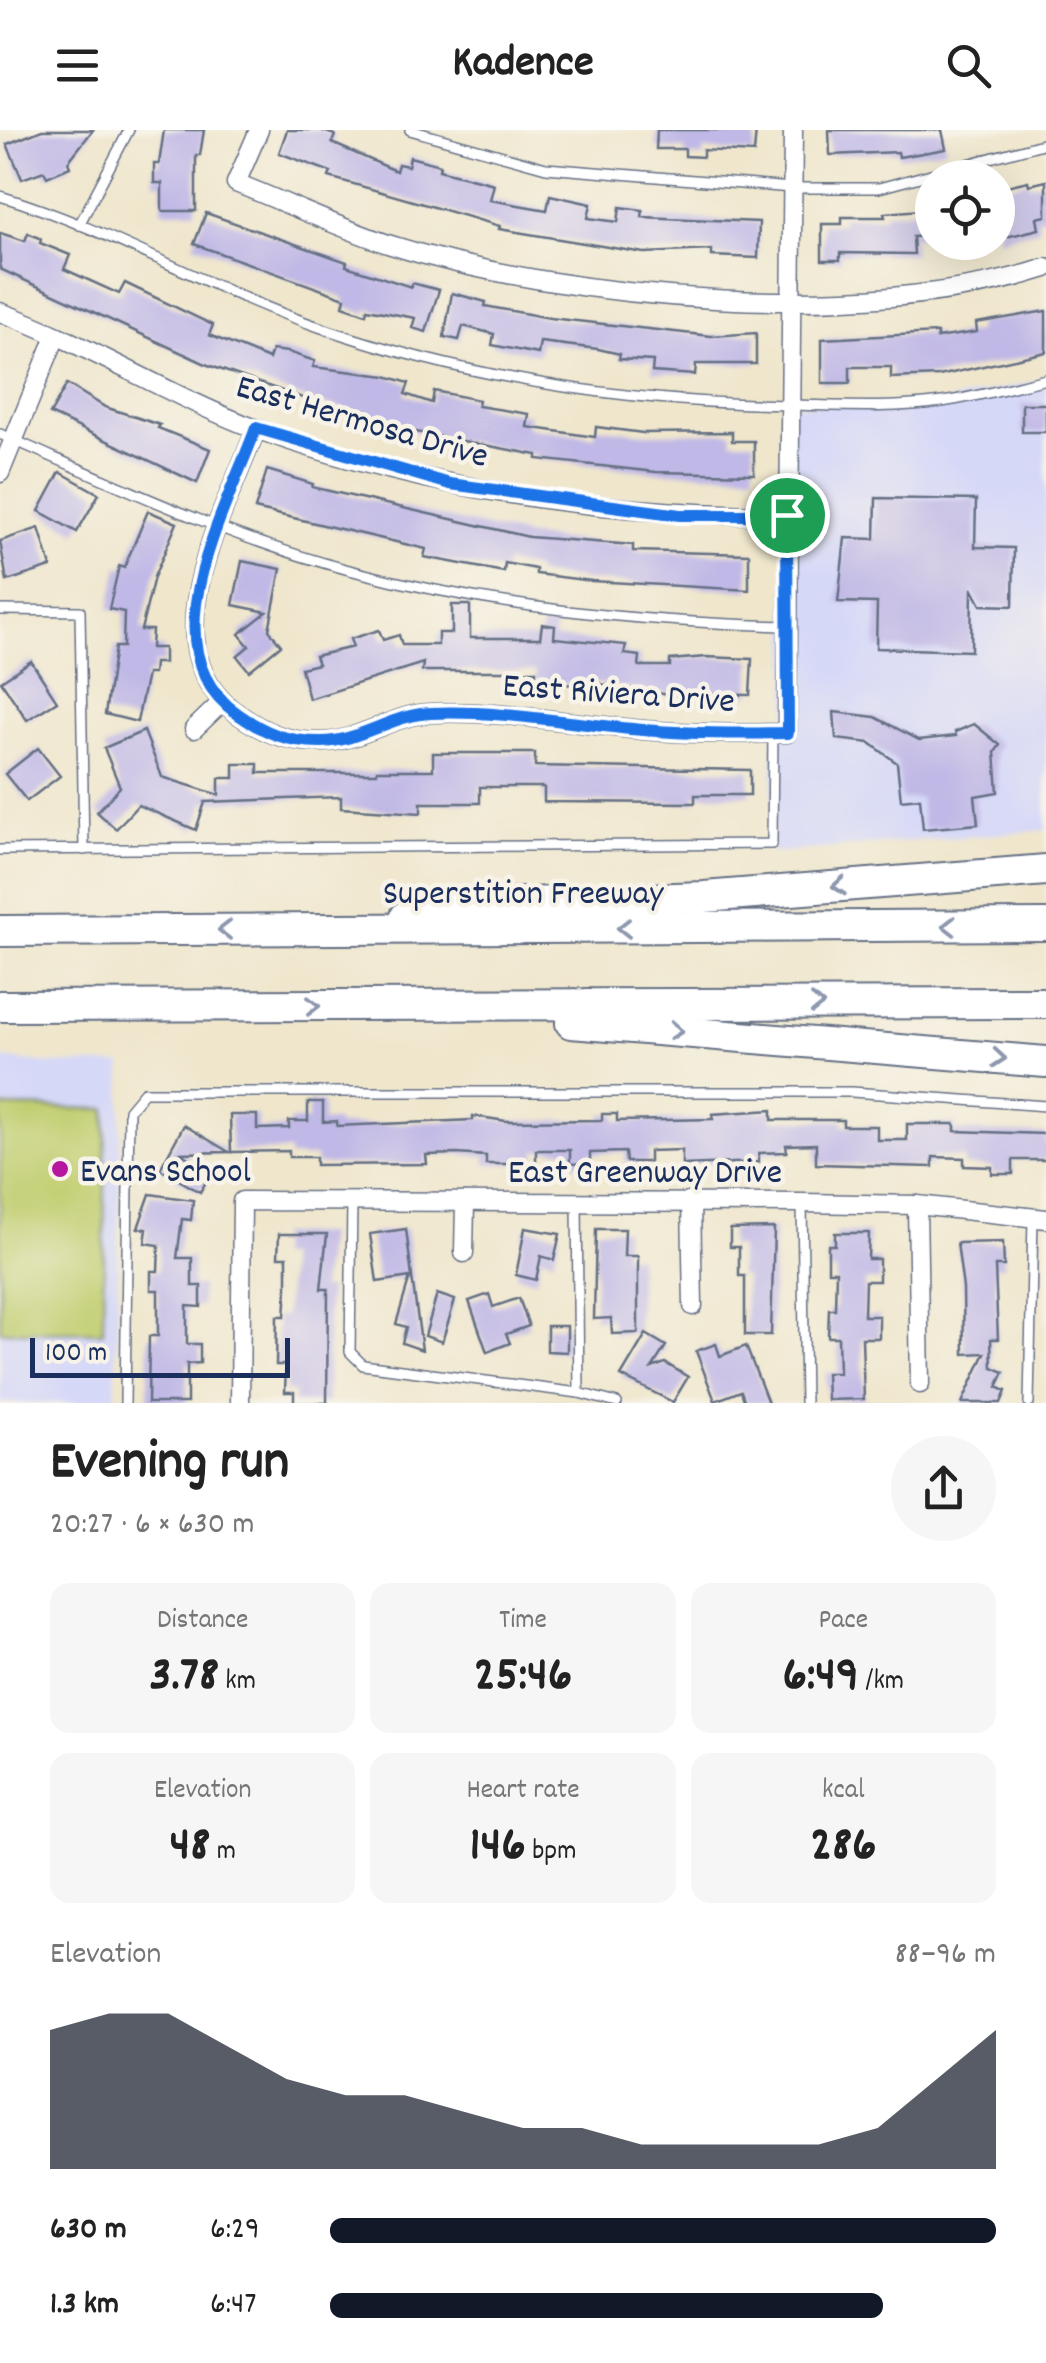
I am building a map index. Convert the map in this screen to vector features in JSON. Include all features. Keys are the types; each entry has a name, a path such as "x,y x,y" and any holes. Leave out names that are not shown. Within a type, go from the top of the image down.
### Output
{"highway":[{"path":"322,930 464,906 704,897 1046,870"},
{"name":"Superstition Freeway","path":"9,930 1046,925"},
{"path":"0,1009 1046,1003"},
{"path":"369,1006 1046,1062"}],"street":[{"path":"259,130 236,182 391,244 518,276 645,294 898,298 1002,282 1046,268"},
{"path":"780,733 787,626 793,130"},
{"name":"East Hermosa Drive","path":"0,312 256,428 450,484 680,515 787,515"},
{"path":"0,473 7,437 56,336"},
{"path":"194,730 221,703 202,673 192,625 200,576 256,428"},
{"name":"East Riviera Drive","path":"221,703 271,737 325,743 426,712 491,714 648,730 780,733"},
{"name":"East Greenway Drive","path":"240,1403 242,1201 917,1205 1039,1218"},
{"path":"691,1201 693,1306"},
{"path":"464,1253 465,1202"},
{"path":"917,1205 920,1384"}],"lane":[{"path":"80,225 129,130"},
{"path":"410,130 546,168 792,188 879,188 1046,143"},
{"path":"0,196 80,225 212,287 431,362 548,386 874,408 944,402 1046,379"},
{"path":"7,437 218,528 352,570 538,610 675,622 787,626"},
{"path":"0,610 80,610 84,850"},
{"path":"0,850 772,844 780,733"},
{"path":"125,1403 129,1110 144,1092 852,1092 1046,1106"},
{"path":"577,1202 580,1393"},
{"path":"352,1203 350,1352 363,1366 580,1393 617,1403"},
{"path":"802,1203 805,1403"},
{"path":"1030,1403 1039,1218"}],"shaded area":[{"path":"1046,379 1046,830 772,853 773,733 787,733 788,405 944,402"},
{"name":"Evans School","path":"0,1058 49,1064 122,1064 115,1403 0,1403"}],"green space":[{"path":"0,1107 106,1109 103,1332 0,1331"}],"building":[{"path":"42,130 93,130 68,162 70,167 47,177 44,171 22,179 7,144"},
{"path":"164,130 204,130 200,155 196,155 196,211 162,211 162,183 154,183 154,164 159,164"},
{"path":"287,130 320,130 335,135 332,143 396,171 398,164 408,166 410,157 440,165 439,170 494,184 490,200 547,210 550,195 591,204 588,218 618,222 620,207 643,210 642,217 759,222 758,258 712,256 712,250 644,253 499,229 500,226 329,177 331,172 279,153"},
{"path":"657,130 756,130 754,153 703,150 703,157 685,156 685,149 656,149"},
{"path":"829,130 942,130 946,149 899,157 898,152 830,155"},
{"path":"1046,181 1046,216 1037,218 1039,229 1015,235 1015,184"},
{"path":"915,210 914,254 840,253 840,260 822,260 822,224 842,224 842,217 885,217 884,213"},
{"path":"206,213 347,262 346,266 411,287 412,283 439,290 426,332 412,328 415,318 367,309 366,314 343,306 345,298 194,244"},
{"path":"0,233 25,241 28,233 41,239 40,243 70,255 64,269 119,294 125,283 213,325 209,335 269,359 272,350 288,352 315,361 313,367 386,376 409,383 405,394 432,403 434,391 479,400 478,406 529,414 527,427 595,437 596,427 643,433 732,432 732,441 754,441 754,474 656,472 537,459 537,455 416,432 370,414 317,403 208,365 0,269"},
{"path":"452,293 486,302 485,306 550,318 711,336 756,333 756,364 696,364 695,375 652,372 653,361 619,359 620,354 598,349 540,342 538,354 492,345 494,334 463,326 459,340 444,337"},
{"path":"1046,311 1046,352 939,376 891,378 891,367 850,367 850,383 822,383 822,339 937,333 937,338 977,332 976,323"},
{"path":"67,384 105,407 160,425 158,428 210,449 197,483 50,414"},
{"path":"1022,404 1046,404 1046,432 1022,432"},
{"path":"267,470 313,484 312,487 529,537 633,545 633,551 749,554 749,590 592,581 536,574 536,569 505,563 504,572 424,557 426,549 255,509"},
{"path":"60,472 99,494 77,532 39,511"},
{"path":"876,498 976,500 975,547 1014,548 1013,606 981,605 972,588 971,651 876,648 877,603 838,602 845,538 875,539"},
{"path":"148,511 177,523 154,577 141,630 152,630 151,648 164,648 164,663 154,663 153,674 147,674 137,722 105,714 115,647 123,647 124,612 109,609 119,566 124,568"},
{"path":"39,528 51,567 7,581 0,541"},
{"path":"242,561 281,569 269,630 281,645 249,671 237,656 249,646 239,634 267,612 233,605"},
{"path":"452,605 470,605 470,638 540,638 542,624 555,626 554,638 626,645 624,654 640,656 639,666 670,666 670,660 706,657 752,659 750,695 663,694 581,681 581,686 535,680 536,671 422,671 423,663 309,699 301,668 318,664 315,656 353,647 350,639 379,630 383,640 399,635 402,645 438,645 438,633 452,633"},
{"path":"31,661 57,701 27,720 1,681"},
{"path":"834,712 875,717 919,740 956,736 955,732 974,724 1000,745 995,752 998,792 975,796 978,824 923,829 920,798 901,800 897,763 870,743 836,739"},
{"path":"144,731 162,777 219,795 219,778 234,778 234,764 258,764 258,773 377,773 433,770 433,753 535,753 535,766 750,770 750,795 695,795 695,803 544,802 544,787 480,787 480,803 421,803 421,813 341,808 341,797 205,802 196,830 138,805 116,829 97,812 120,787 104,748"},
{"path":"38,748 60,776 27,801 5,774"},
{"path":"308,1102 323,1102 323,1122 337,1121 337,1126 473,1120 473,1116 506,1121 602,1120 602,1114 617,1114 617,1121 713,1119 712,1114 772,1110 772,1120 843,1120 843,1126 877,1126 877,1140 907,1140 907,1124 955,1124 955,1131 1046,1134 1046,1160 1013,1160 1013,1174 992,1174 992,1167 964,1166 964,1158 933,1157 933,1167 816,1164 816,1144 786,1145 787,1152 759,1153 759,1162 682,1165 682,1150 649,1151 649,1162 626,1162 625,1152 590,1153 590,1163 570,1164 570,1150 536,1150 536,1164 486,1164 486,1156 457,1154 426,1155 427,1164 316,1165 316,1157 289,1157 289,1151 231,1152 230,1115 257,1115 257,1129 289,1128 289,1121 308,1121"},
{"path":"184,1125 229,1152 180,1153 212,1172 200,1192 160,1169"},
{"path":"150,1194 193,1200 191,1220 182,1219 177,1258 192,1258 192,1286 201,1286 201,1307 187,1306 187,1344 200,1344 200,1363 187,1364 187,1403 148,1403 149,1336 158,1336 158,1290 151,1290 151,1271 158,1271 159,1245 145,1243 147,1229 138,1228"},
{"path":"525,1228 560,1234 554,1260 541,1256 536,1280 516,1275"},
{"path":"774,1228 771,1335 745,1335 745,1276 739,1276 739,1247 730,1247 730,1229"},
{"path":"406,1229 422,1350 402,1343 406,1327 396,1324 410,1277 377,1282 370,1234"},
{"path":"596,1229 625,1229 624,1256 638,1256 638,1333 612,1334 611,1318 594,1319"},
{"path":"835,1233 869,1233 868,1259 879,1259 879,1281 865,1281 864,1316 879,1316 879,1338 862,1338 864,1399 827,1400 826,1373 839,1373 838,1337 828,1337 829,1309 835,1309 836,1271 828,1271 828,1245 835,1245"},
{"path":"279,1234 327,1234 321,1289 328,1289 327,1403 294,1403 294,1392 285,1392 286,1365 276,1365 277,1316 285,1316 287,1288 287,1257 278,1257"},
{"path":"1003,1242 1004,1266 995,1266 998,1339 991,1339 992,1367 1004,1372 997,1387 1006,1391 1001,1403 962,1403 985,1353 964,1354 963,1288 957,1243"},
{"path":"437,1294 455,1300 442,1342 425,1336"},
{"path":"489,1294 493,1307 519,1298 529,1326 506,1334 510,1343 487,1352 469,1301"},
{"path":"547,1326 567,1326 567,1352 547,1351"},
{"path":"646,1334 666,1346 652,1368 665,1363 688,1377 673,1402 621,1376"},
{"path":"716,1344 720,1356 746,1346 768,1403 745,1403 741,1391 715,1401 696,1351"}],"place":[{"name":"Evans School","path":"60,1169"}],"route":[{"path":"256,428 450,484 680,515 787,515 788,733 648,730 491,714 426,712 325,743 271,737 221,703 202,673 192,625 200,576 256,428"}]}
